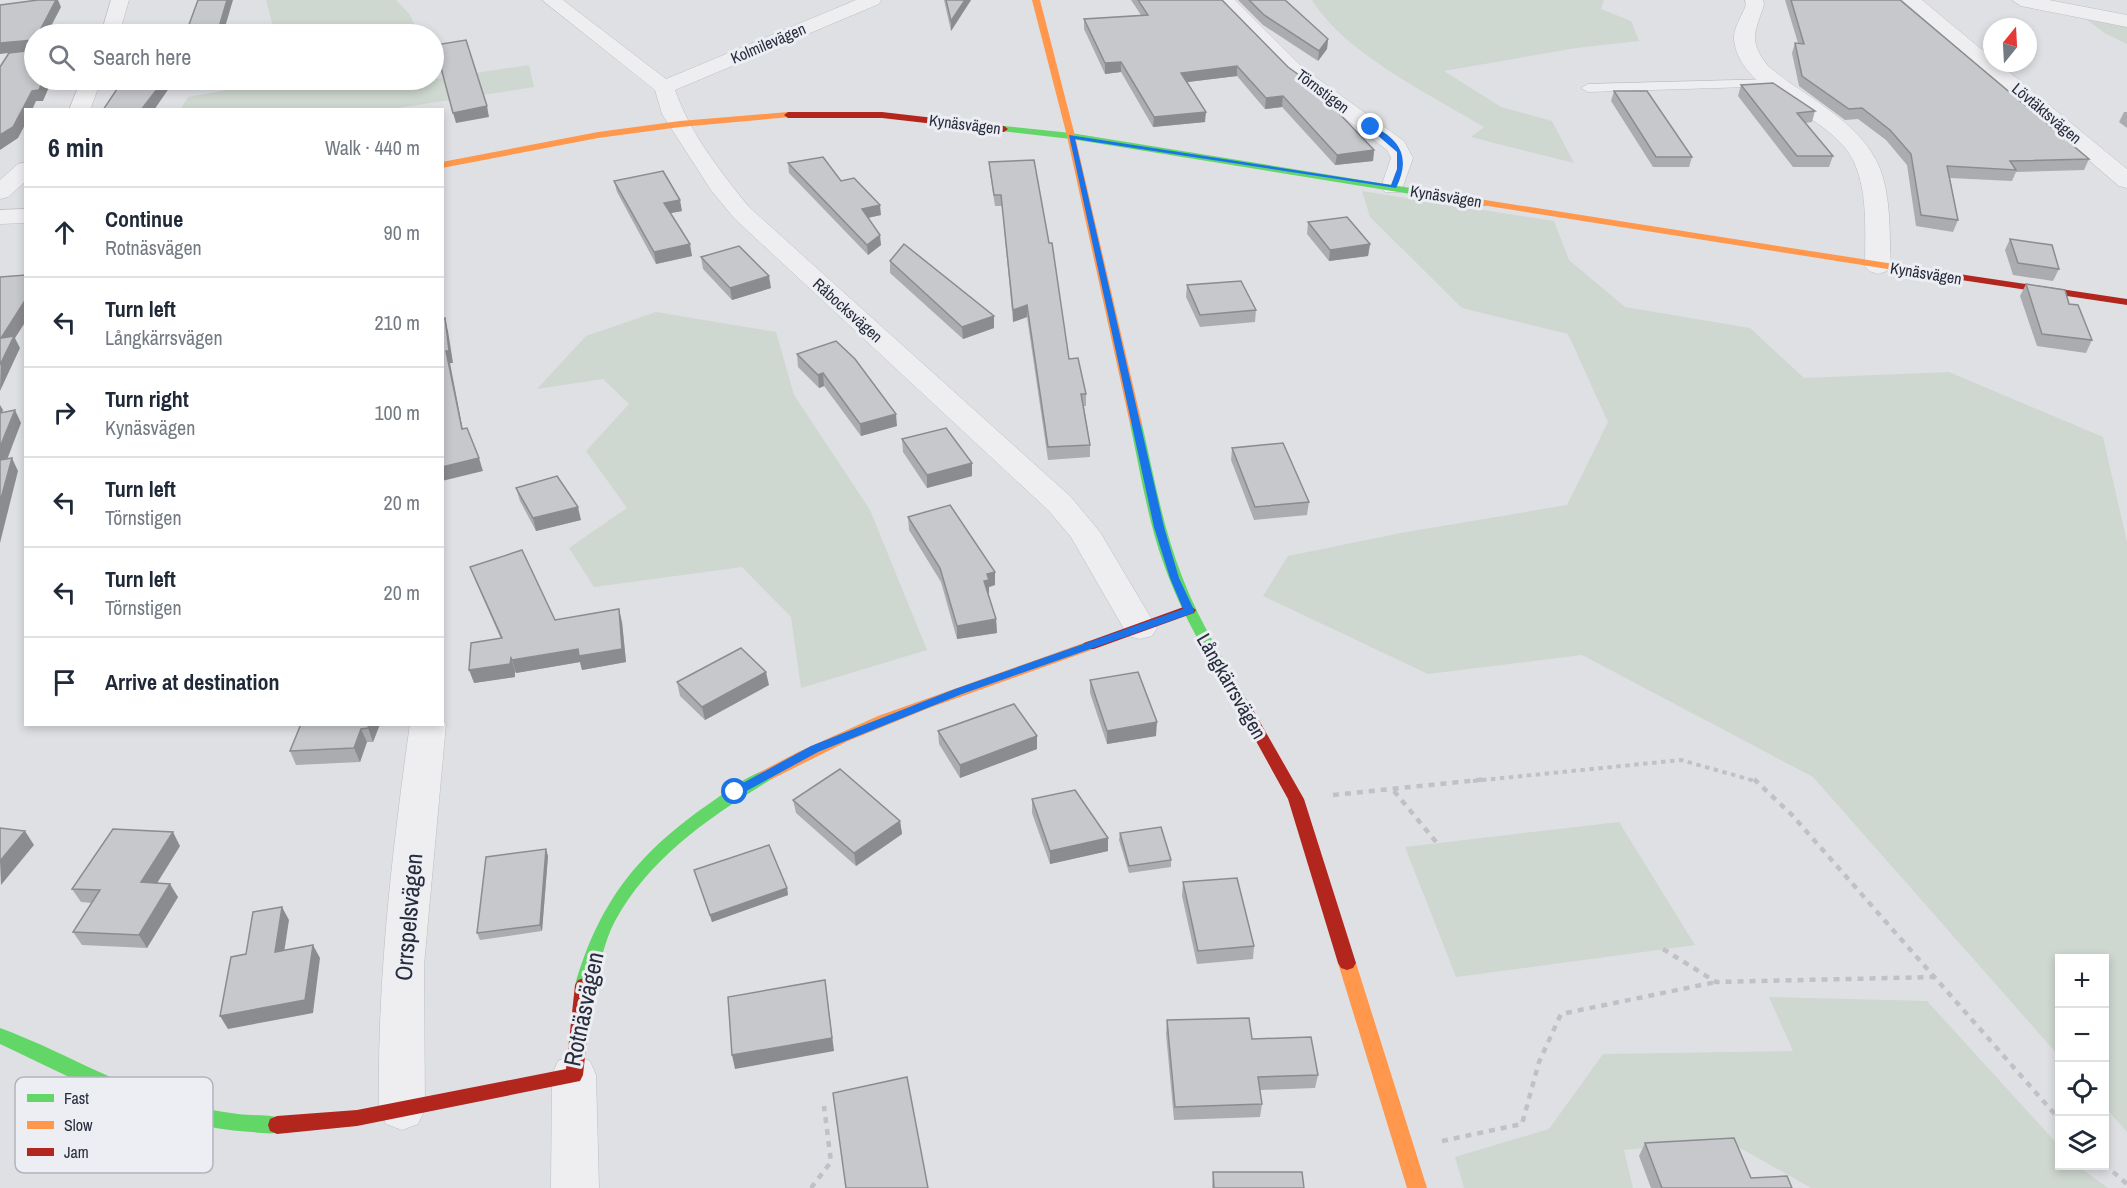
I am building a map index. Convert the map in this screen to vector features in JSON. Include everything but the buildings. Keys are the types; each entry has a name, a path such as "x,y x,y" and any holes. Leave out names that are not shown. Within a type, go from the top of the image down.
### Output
{"street":[{"path":"113,24 120,0"},
{"path":"551,0 664,87"},
{"name":"Kolmilevägen","path":"664,87 872,0"},
{"name":"Långkärrsvägen","path":"1036,0 1071,136 1159,527 1175,578 1189,610 1296,799 1406,1149 1416,1188"},
{"name":"Törnstigen","path":"1224,0 1296,72 1396,146 1402,158 1393,187"},
{"path":"1754,0 1755,5 1743,41 1746,52 1758,67 1776,83 1840,131 1865,160 1876,208 1878,266"},
{"name":"Lövtäktsvägen","path":"1911,0 2127,181"},
{"path":"2021,0 2127,21"},
{"name":"Råbocksvägen","path":"664,87 673,114 723,190 742,213 1060,504 1084,532 1140,628"},
{"path":"80,108 87,90"},
{"name":"Kynäsvägen","path":"444,165 598,135 680,124 792,115 882,115 1071,136 1878,266 2127,302"},
{"path":"0,192 24,171"},
{"path":"0,217 24,216"},
{"name":"Rotnäsvägen","path":"213,1119 247,1126 294,1125 402,1109 574,1075 579,1008 601,930 637,875 659,852 735,792 815,749 958,691 1189,610"},
{"name":"Orrspelsvägen","path":"402,1109 398,1038 415,825 428,726"},
{"name":"Rotnäsvägen","path":"0,1036 92,1077"},
{"path":"574,1075 575,1188"}],"lane":[{"path":"1588,88 1776,83"}],"path":[{"path":"1296,799 1681,760 1752,778 1792,815 2057,1116"},
{"path":"1393,790 1437,843"},
{"path":"1663,949 1716,982"},
{"path":"1406,1149 1522,1124 1539,1062 1562,1014 1716,982 1936,977"},
{"path":"811,1188 831,1162 824,1106"},
{"path":"2109,1168 2127,1184"}],"shaded area":[{"path":"266,0 396,0 410,15 414,24 272,24"},
{"path":"1312,0 1604,0 1601,9 1631,21 1639,41 1576,48 1444,71 1501,107 1552,121 1574,163 1471,137 1484,127 1415,87 1367,55 1326,19"},
{"path":"2083,17 2127,26 2127,44 2106,34"},
{"path":"529,65 534,87 398,108 181,108 188,97 227,90 444,90 444,78"},
{"path":"1362,191 1554,221 1569,260 1625,307 1750,328 1804,378 1949,372 2103,437 2127,542 2127,1132 2109,1112 2109,954 2055,954 2055,1051 1813,777 1582,655 1428,674 1263,596 1288,556 1406,532 1567,505 1608,422 1568,334 1462,308 1370,217"},
{"path":"656,312 776,332 794,395 870,510 927,650 801,688 791,617 742,567 594,587 569,548 627,508 586,451 629,404 603,379 537,389 586,336"},
{"path":"1619,822 1695,945 1456,977 1405,847"},
{"path":"1769,997 1927,1001 2055,1142 2055,1170 2083,1170 2108,1188 1811,1188 1726,1140 1624,1150 1633,1188 1464,1188 1455,1157 1549,1129 1603,1054 1793,1051"}],"traffic: fast":[{"path":"1004,129 1071,136 1485,203"},
{"path":"1136,424 1158,522 1176,579 1200,630 1247,712"},
{"path":"584,985 594,950 609,917 628,888 650,861 704,815 765,776"},
{"path":"0,1036 89,1077"},
{"path":"213,1118 277,1125"}],"traffic: slow":[{"path":"1036,0 1071,136 1136,424"},
{"path":"444,165 598,135 680,124 788,115"},
{"path":"1485,203 1932,273"},
{"path":"765,776 842,737 883,720 1089,646"},
{"path":"1347,963 1417,1188"}],"traffic: jam":[{"path":"788,115 882,115 1004,129"},
{"path":"1932,273 2127,302"},
{"path":"1089,646 1189,610"},
{"path":"1247,712 1296,799 1347,963"},
{"path":"277,1125 357,1118 574,1075 584,985"}],"route":[{"path":"735,792 815,749 958,691 1189,610 1175,578 1159,527 1071,136 1393,187 1400,169 1402,158 1400,152 1396,146 1371,127"}]}
